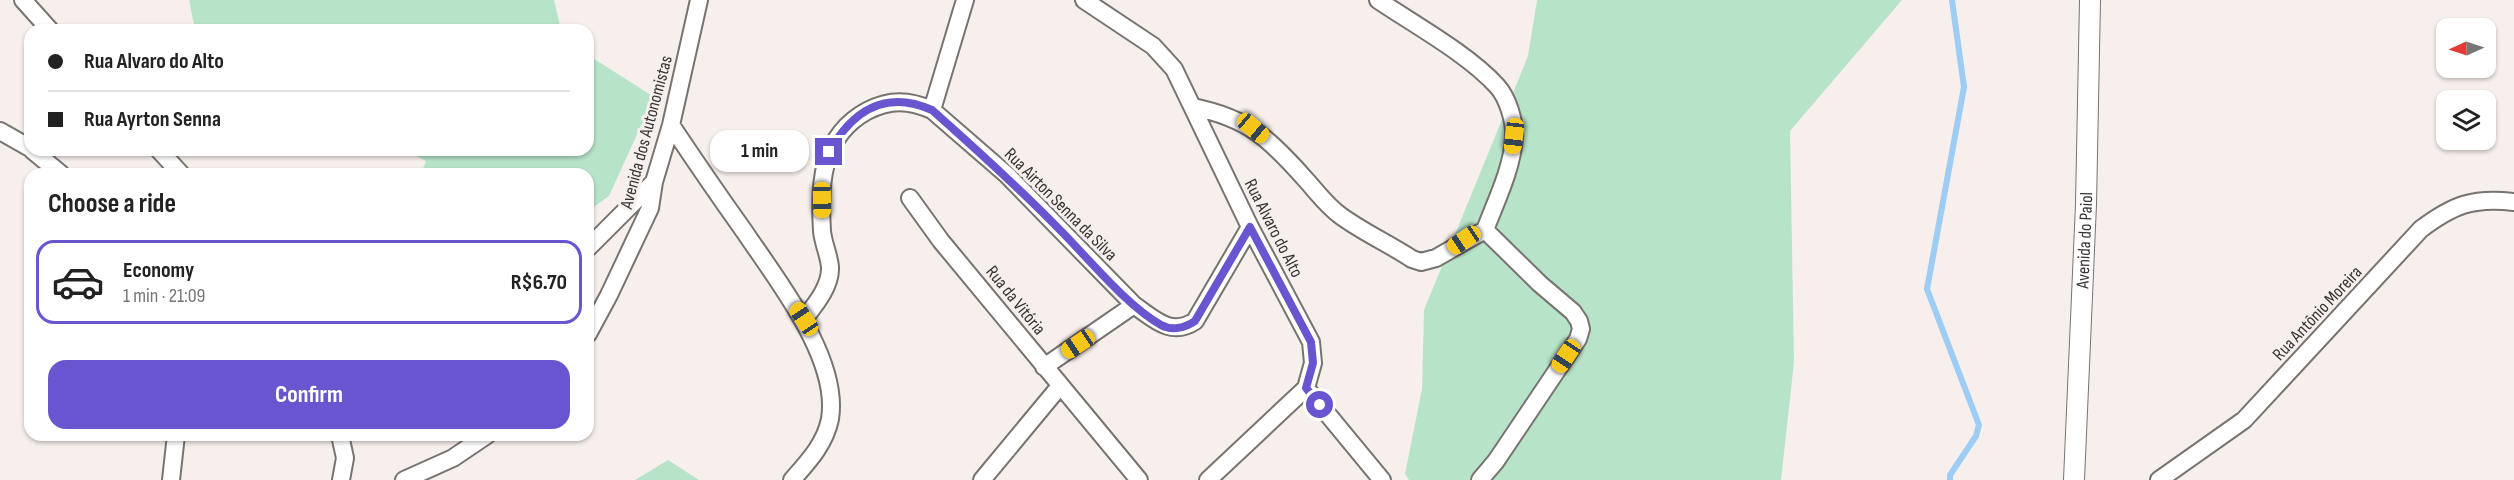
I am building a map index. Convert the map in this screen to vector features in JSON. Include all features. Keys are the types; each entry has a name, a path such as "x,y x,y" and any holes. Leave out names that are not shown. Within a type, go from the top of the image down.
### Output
{"street":[{"path":"23,0 45,24"},
{"name":"Avenida dos Autonomistas","path":"594,323 650,207 654,182 671,125 699,0"},
{"path":"804,319 825,289 830,268 822,233 821,183 829,152 841,130 861,114 882,103 903,101 932,110 965,0"},
{"name":"Rua Alvaro do Alto","path":"1084,0 1152,46 1174,69 1250,227 1311,342 1313,363 1306,388"},
{"path":"1193,107 1220,112 1253,128 1283,154 1341,216 1412,259 1427,262 1485,230 1512,154 1514,136 1510,112 1498,87 1465,59 1378,0"},
{"name":"Avenida do Paiol","path":"2074,480 2086,204 2090,0"},
{"name":"Rua Airton Senna da Silva","path":"932,110 1007,176 1134,304 1162,326 1186,327 1195,321 1250,227"},
{"path":"671,125 804,319 824,369 831,393 830,420 820,446 792,480"},
{"path":"0,131 24,145"},
{"path":"39,156 54,168"},
{"path":"164,156 176,168"},
{"path":"594,242 654,182"},
{"name":"Rua da Vitória","path":"910,198 941,241 1139,480"},
{"name":"Rua Antônio Moreira","path":"2159,480 2244,420 2421,229 2445,211 2470,202 2514,202"},
{"path":"1480,480 1496,461 1547,386 1578,339 1581,329 1573,312 1540,284 1485,230"},
{"path":"1044,367 1134,304"},
{"path":"982,480 1060,386"},
{"path":"1208,480 1306,388 1382,480"},
{"path":"171,480 175,441"},
{"path":"341,441 345,458 341,480"},
{"path":"404,480 453,458 478,441"}],"green space":[{"path":"189,0 554,0 560,24 194,24"},
{"path":"1537,0 1902,0 1790,131 1794,362 1781,480 1409,480 1405,474 1422,389 1424,310 1528,56"},
{"path":"594,59 654,97 609,196 594,207 594,168 423,168 426,161 416,156 594,156"},
{"path":"668,460 699,480 635,480"}],"waterway":[{"path":"1950,480 1950,475 1976,436 1979,425 1927,289 1964,87 1952,0"}],"route":[{"path":"829,152 841,130 861,114 882,103 903,101 932,110 1007,176 1134,304 1162,326 1186,327 1195,321 1250,227 1311,342 1313,363 1306,388 1320,405"}]}
